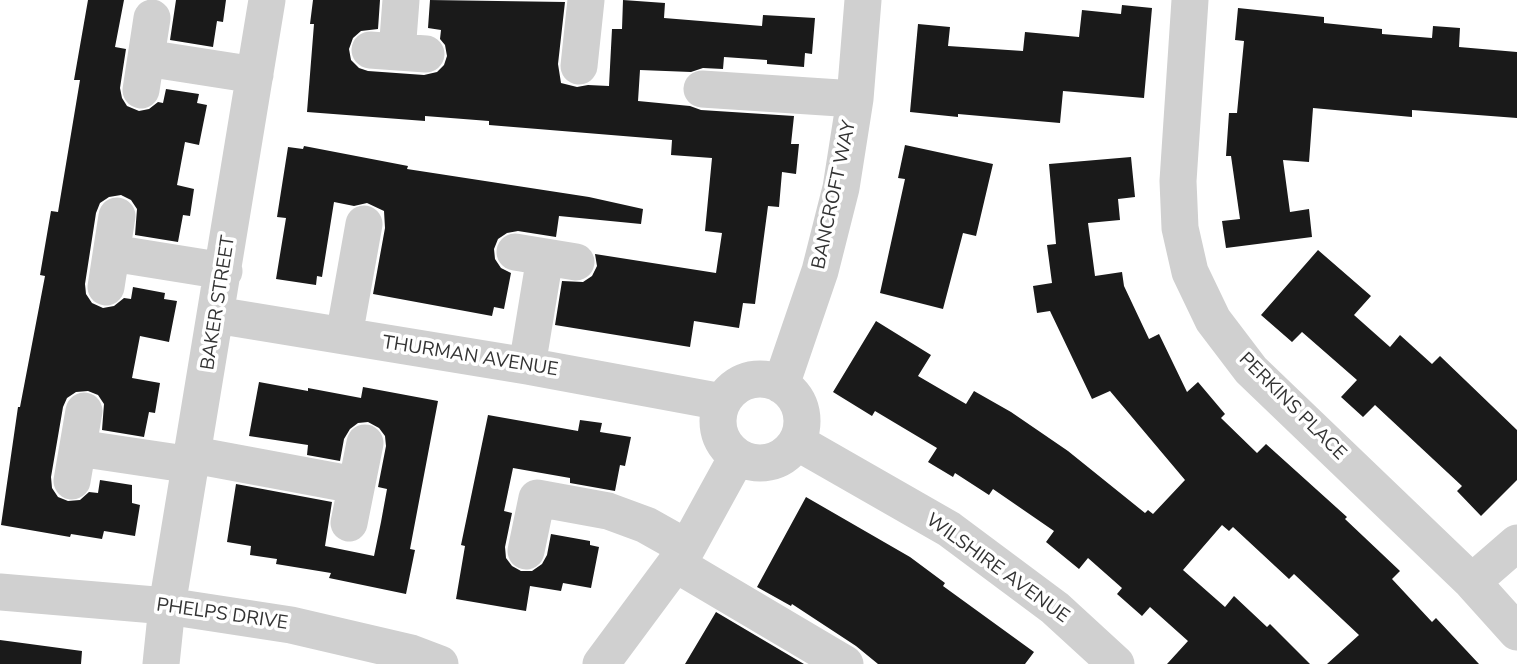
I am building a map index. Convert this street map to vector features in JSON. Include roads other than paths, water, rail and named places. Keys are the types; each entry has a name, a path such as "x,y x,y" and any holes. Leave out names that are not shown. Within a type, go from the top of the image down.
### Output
{"street":[{"name":"BAKER STREET","path":"161,664 167,606 267,0"},
{"path":"398,52 401,0"},
{"path":"579,66 586,0"},
{"name":"BANCROFT WAY","path":"781,385 823,259 841,188 855,99 863,0"},
{"name":"PERKINS PLACE","path":"1189,0 1178,181 1180,228 1190,272 1213,320 1251,370 1472,582 1517,632"},
{"path":"152,19 144,74 255,75"},
{"path":"702,89 855,99"},
{"path":"117,216 109,270 224,271"},
{"path":"344,336 364,224"},
{"path":"527,366 545,257"},
{"name":"THURMAN AVENUE","path":"216,315 527,366 722,402"},
{"path":"755,380 768,380 781,385 799,404 802,430 797,442 777,460 757,463 737,457 722,438 718,426 722,402 730,391 755,380"},
{"path":"84,411 75,464 193,460 355,485"},
{"name":"WILSHIRE AVENUE","path":"797,442 949,529 1055,608 1116,664"},
{"path":"349,523 365,443"},
{"path":"601,664 681,556 737,457"},
{"path":"526,551 537,498 608,511 646,525 681,556 845,664"},
{"path":"1472,582 1517,543"},
{"name":"PHELPS DRIVE","path":"0,592 167,606 291,625 411,653 439,664"}]}
